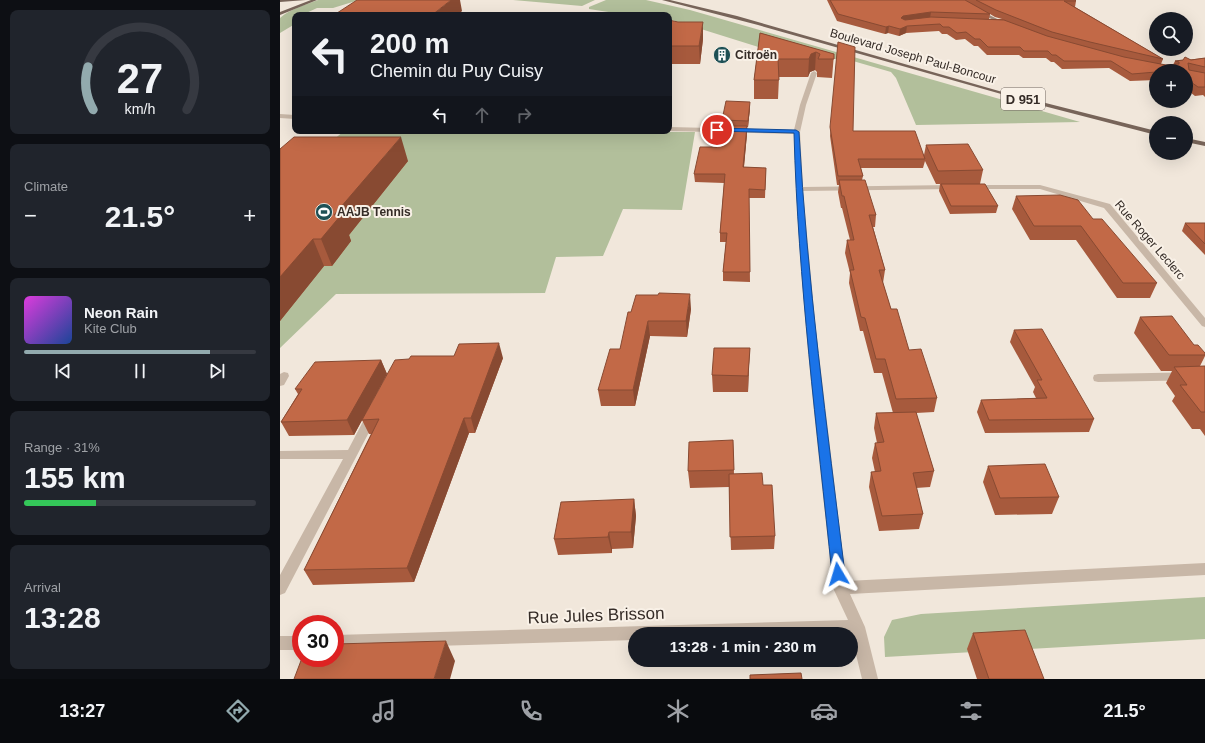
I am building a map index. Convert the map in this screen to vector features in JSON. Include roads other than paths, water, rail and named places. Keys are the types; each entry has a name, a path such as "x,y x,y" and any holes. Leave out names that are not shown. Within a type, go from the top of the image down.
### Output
{"main road":[{"path":"280,1 304,0"},
{"path":"280,14 299,5 315,0"},
{"name":"Boulevard Joseph Paul-Boncour","path":"664,0 732,16 982,88 1104,121 1149,131"},
{"path":"1193,141 1205,144"}],"street":[{"path":"957,0 1012,27"},
{"path":"994,25 1005,24"},
{"path":"814,73 796,132 810,322 840,588 858,627 870,679"},
{"path":"280,116 292,117"},
{"path":"672,129 796,132"},
{"name":"Rue Roger Leclerc","path":"799,189 1040,186 1107,206 1205,324"},
{"path":"1098,378 1205,376"},
{"path":"280,589 378,404"},
{"path":"280,455 351,454"},
{"path":"840,588 1205,569"},
{"name":"Rue Jules Brisson","path":"344,642 628,634"},
{"path":"280,643 292,643"}],"place":[{"name":"Citroën","path":"722,55"},
{"name":"AAJB Tennis","path":"324,212"}]}
